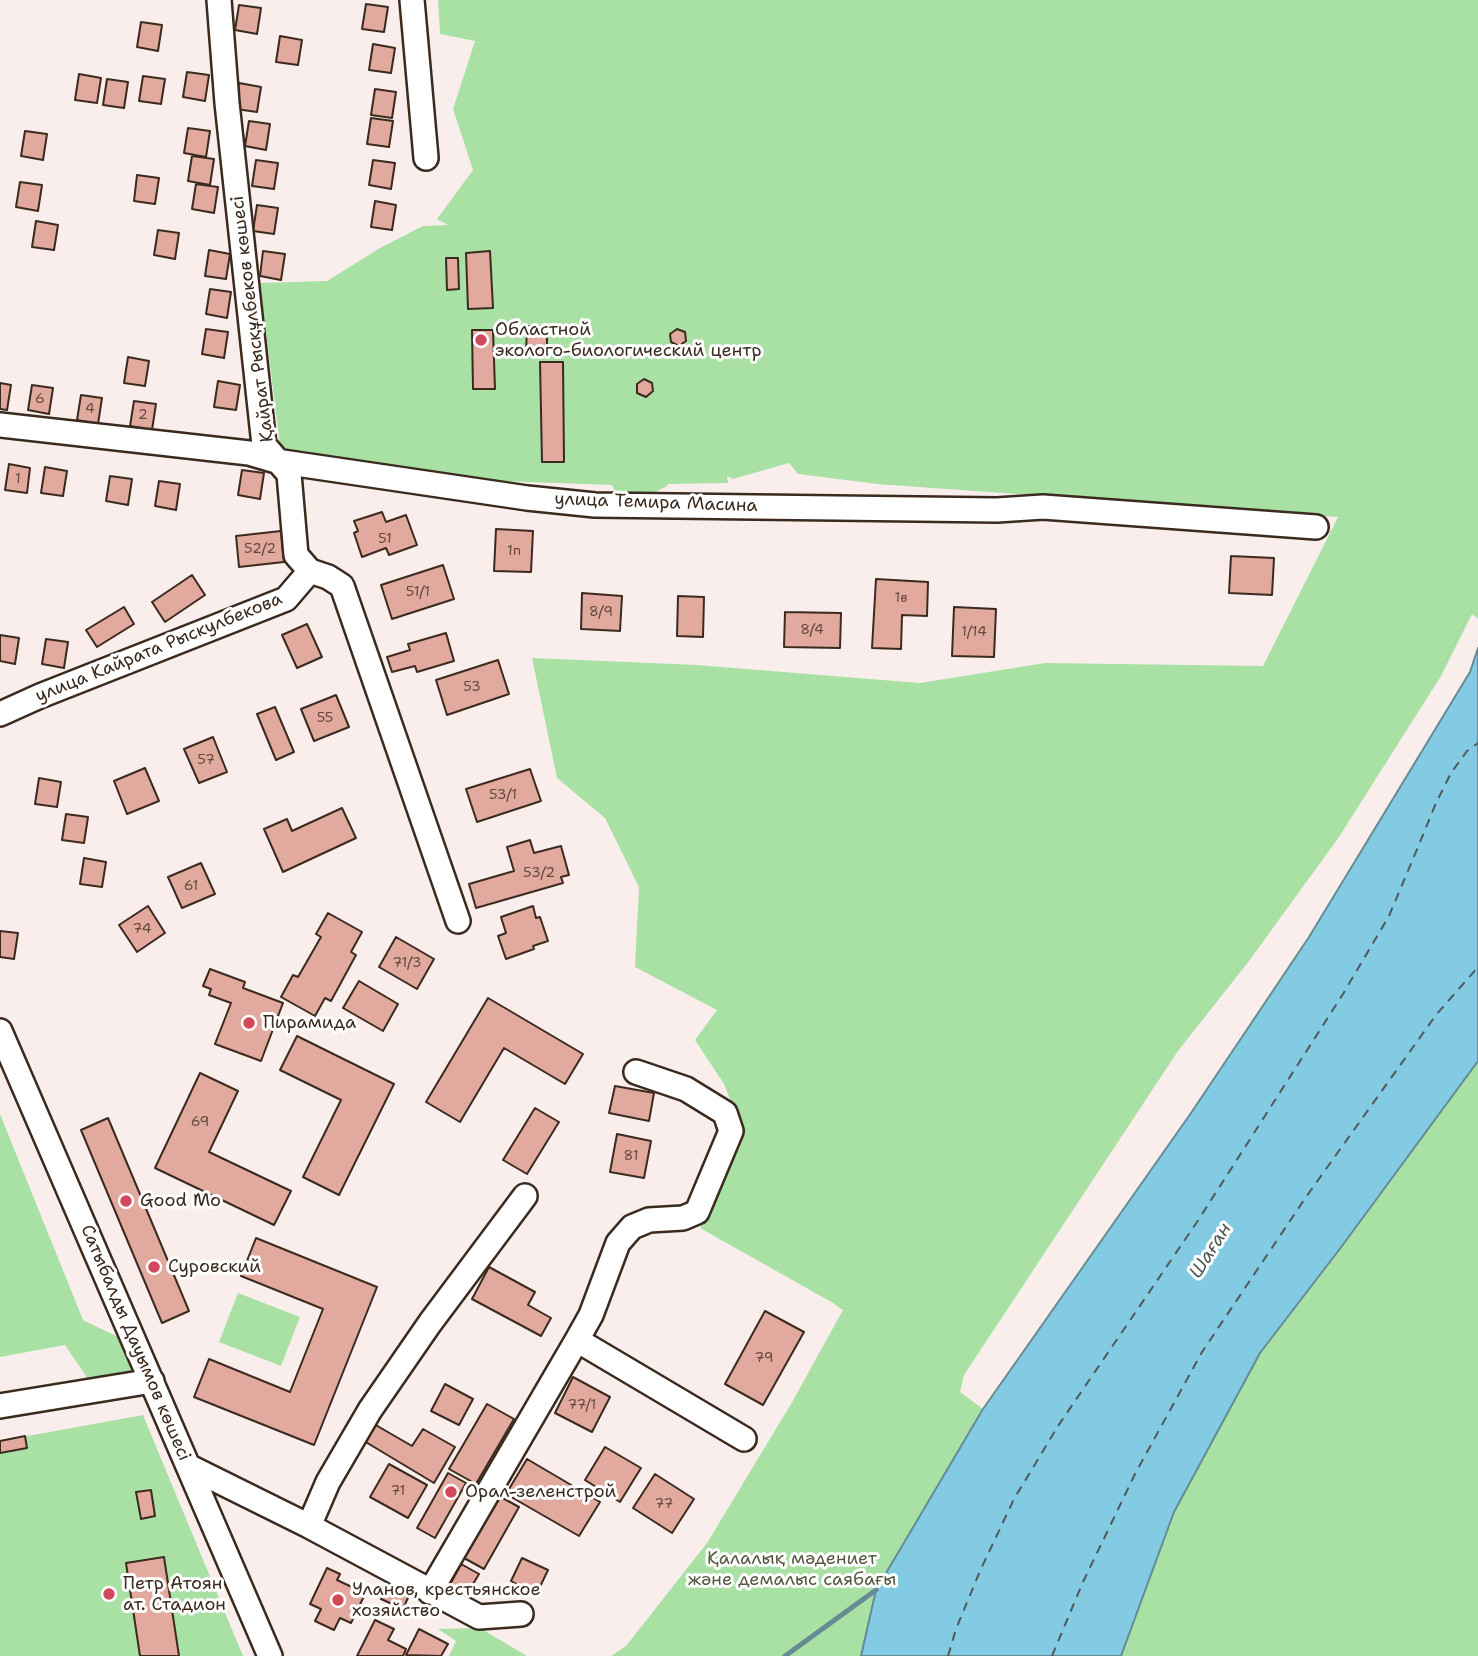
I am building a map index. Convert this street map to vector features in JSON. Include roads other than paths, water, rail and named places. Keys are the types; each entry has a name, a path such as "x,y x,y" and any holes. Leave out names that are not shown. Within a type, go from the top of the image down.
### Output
{"street":[{"name":"Қайрат Рысқұлбеков көшесі","path":"219,0 227,103 264,445 289,474 296,555 310,571"},
{"path":"412,0 426,158"},
{"name":"улица Темира Масина","path":"0,425 249,453 276,461 527,498 595,505 997,510 1043,506 1316,527"},
{"path":"310,571 328,577 342,586 458,921"},
{"name":"улица Кайрата Рыскулбекова","path":"0,714 40,695 286,599 310,571"},
{"name":"Сатыбалды Дауымов көшесі","path":"0,1031 270,1656"},
{"path":"430,1592 591,1315 618,1243 632,1227 649,1220 682,1218 697,1212 731,1131 725,1113 686,1089 636,1072"},
{"path":"309,1526 328,1482 369,1410 525,1196"},
{"path":"577,1340 744,1439"},
{"path":"0,1406 152,1381"},
{"path":"188,1466 309,1526 479,1617 521,1614"}],"water":[{"name":"Шаған","path":"1478,648 1478,1061 1260,1353 1174,1512 1121,1656 861,1656 876,1590 983,1409 1191,1113 1309,937 1470,672"}],"waterway":[{"path":"785,1656 876,1590"}],"place":[{"name":"Областной эколого-биологический центр","path":"481,340"},
{"name":"Пирамида","path":"249,1023"},
{"name":"Good Mo","path":"126,1201"},
{"name":"Суровский","path":"154,1267"},
{"name":"Орал-зеленстрой","path":"451,1492"},
{"name":"Петр Атоян ат. Стадион","path":"109,1594"},
{"name":"Уланов, крестьянское хозяйство","path":"338,1600"}],"park label":[{"name":"Қалалық мәдениет және демалыс саябағы","path":"792,1569"}]}
